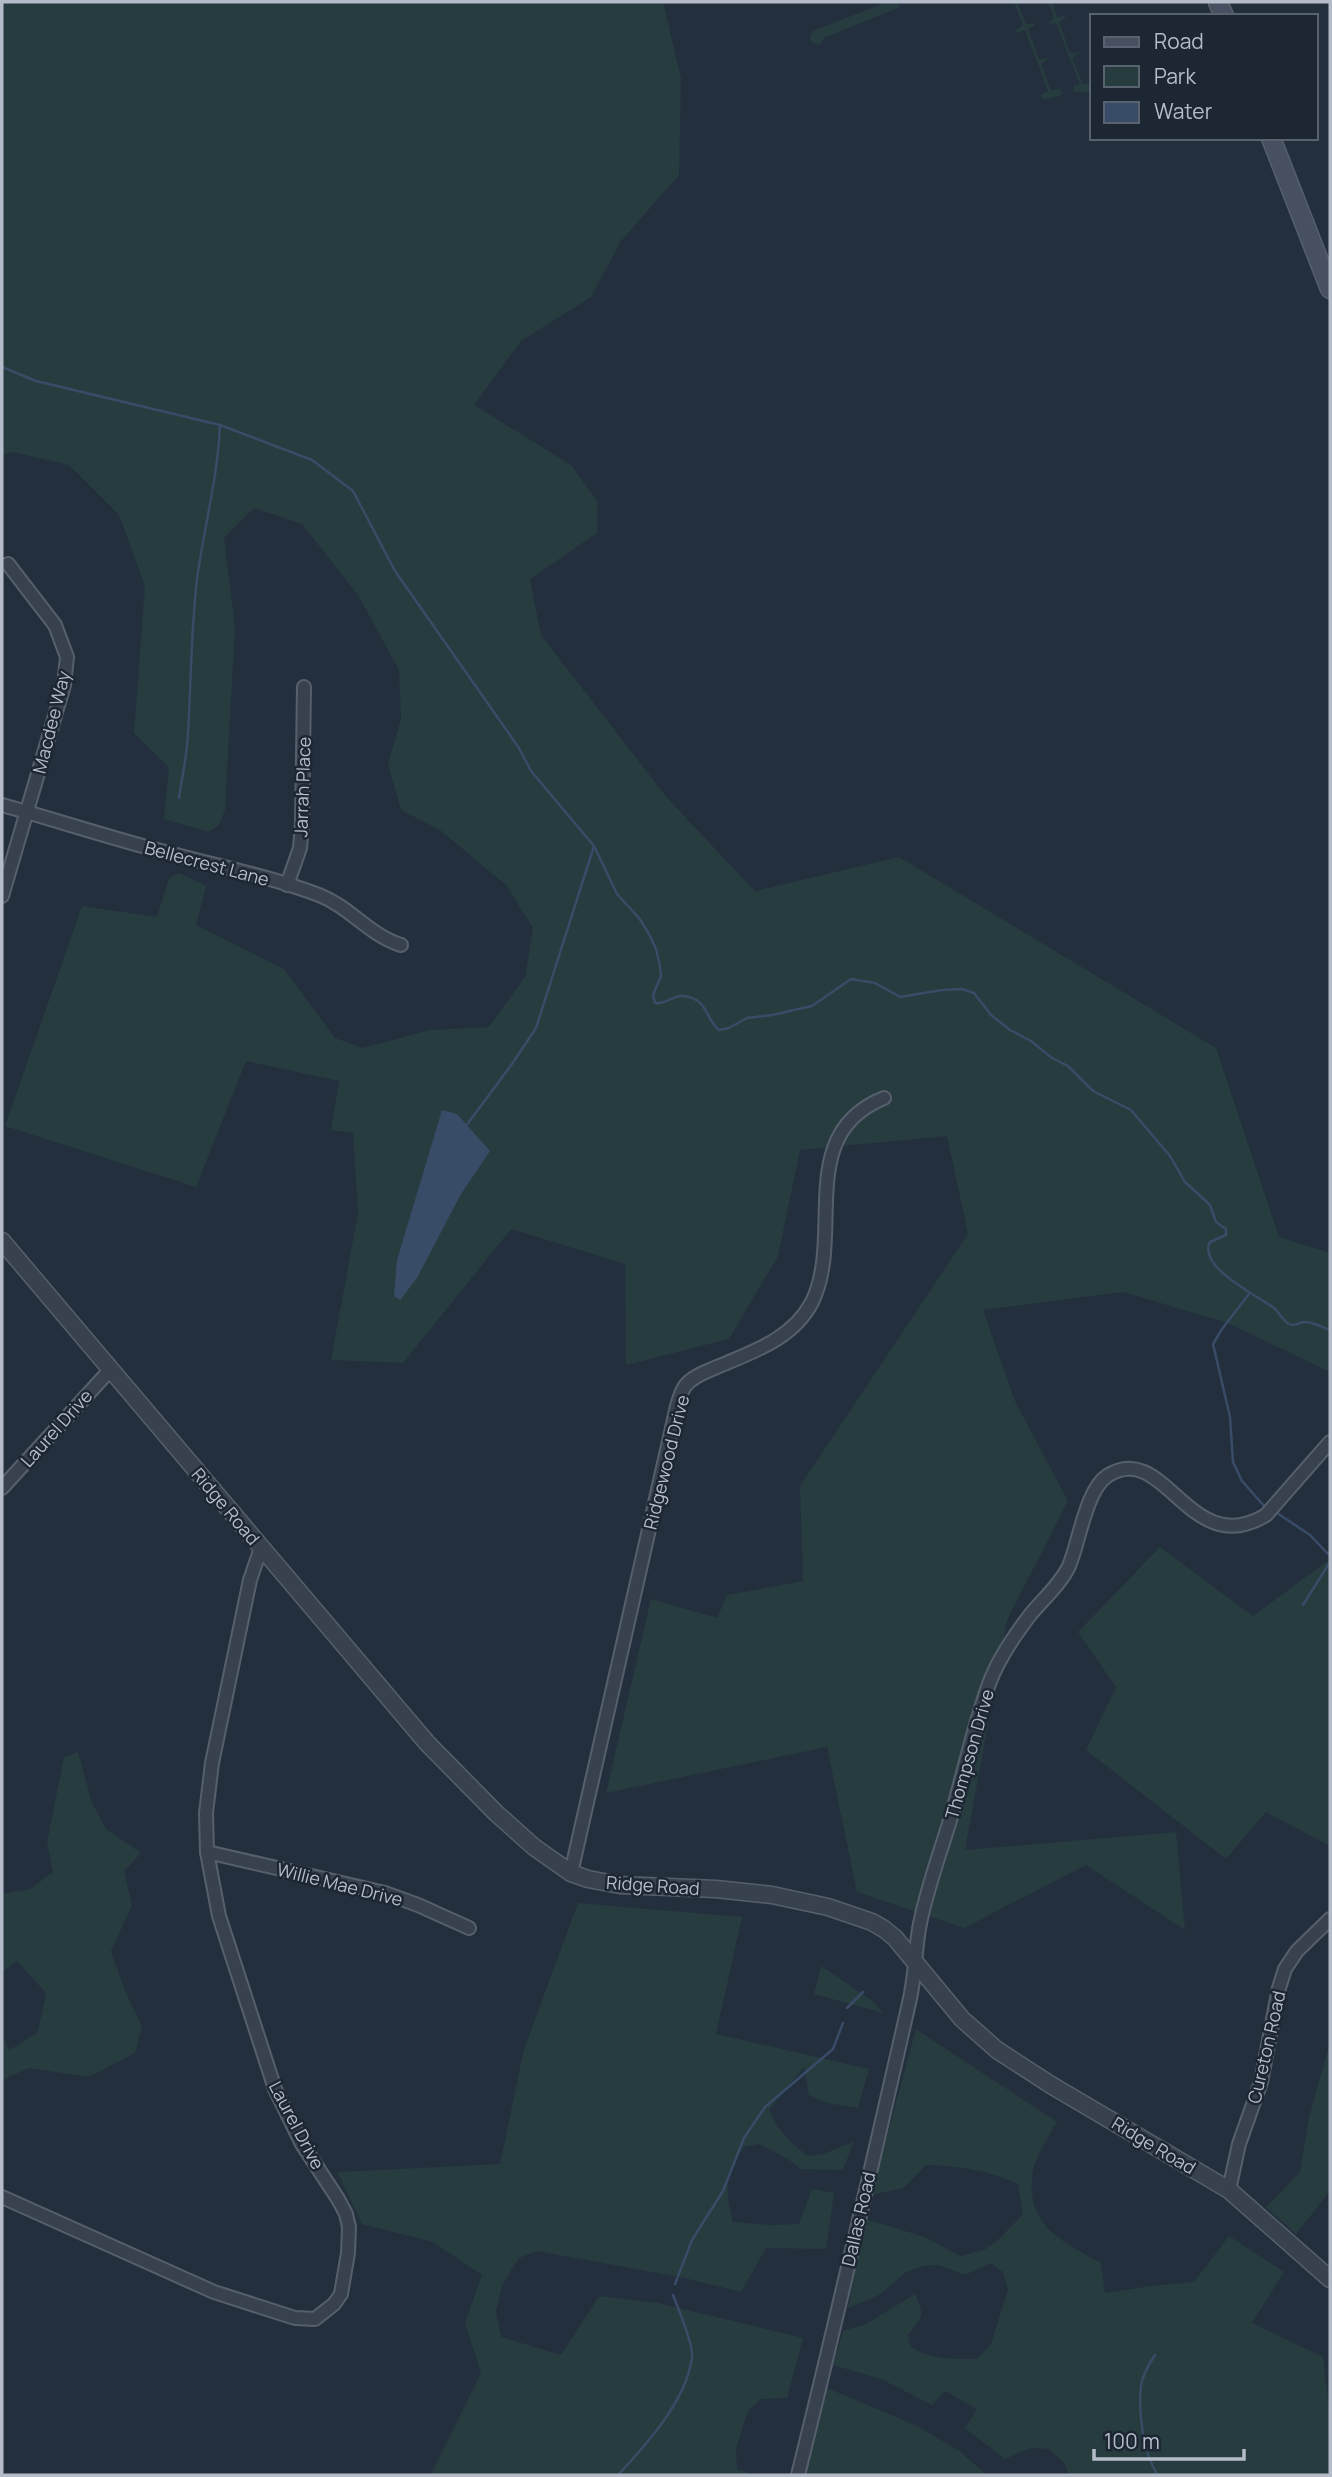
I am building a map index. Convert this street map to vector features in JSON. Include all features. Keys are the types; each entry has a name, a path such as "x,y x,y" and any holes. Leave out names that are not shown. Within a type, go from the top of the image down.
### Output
{"main road":[{"path":"1272,140 1330,289"}],"street":[{"name":"Macdee Way","path":"2,896 64,685 67,657 55,625 8,564"},
{"name":"Jarrah Place","path":"287,885 300,848 304,687"},
{"name":"Bellecrest Lane","path":"2,804 321,896 338,905 375,934 401,944"},
{"name":"Ridgewood Drive","path":"571,1873 611,1689 683,1390 697,1376 780,1338 807,1311 816,1292 822,1262 828,1169 833,1149 842,1131 860,1112 884,1098"},
{"name":"Ridge Road","path":"2,1241 372,1680 459,1777 534,1847 571,1873 588,1879 620,1885 782,1896 828,1907 872,1922 895,1937 962,2019 997,2050 1229,2190 1330,2279"},
{"name":"Laurel Drive","path":"2,1488 111,1369"},
{"name":"Thompson Drive","path":"915,1962 922,1914 989,1683 1008,1646 1066,1571 1092,1498 1102,1481 1119,1471 1132,1469 1143,1472 1162,1482 1202,1518 1215,1524 1239,1525 1266,1515 1330,1442"},
{"name":"Laurel Drive","path":"2,2197 214,2292 273,2312 303,2320 314,2319 334,2305 341,2294 348,2245 346,2214 303,2144 275,2089 222,1928 207,1852 206,1813 212,1763 250,1580 261,1548"},
{"name":"Willie Mae Drive","path":"207,1852 385,1893 469,1928"},
{"name":"Cureton Road","path":"1229,2190 1239,2144 1261,2082 1285,1969 1297,1951 1330,1919"},
{"name":"Dallas Road","path":"798,2475 911,1998 915,1962"}],"green space":[{"path":"2,2 663,2 681,78 679,175 621,241 591,297 521,341 474,405 571,465 598,502 597,533 530,579 541,635 668,799 755,891 899,857 1216,1048 1279,1237 1330,1253 1330,1372 1228,1323 1123,1292 983,1310 1015,1401 1068,1501 1007,1620 965,1850 1176,1832 1185,1930 1086,1865 964,1928 857,1892 827,1747 606,1793 651,1599 717,1618 727,1595 803,1581 800,1486 968,1234 947,1136 800,1150 778,1256 729,1339 626,1365 625,1264 511,1229 403,1363 331,1360 358,1213 353,1133 331,1130 339,1081 246,1061 196,1187 5,1126 82,906 157,917 169,878 179,873 206,886 196,925 284,969 335,1038 362,1048 430,1030 489,1027 525,977 533,928 506,885 440,830 401,810 388,764 401,719 399,670 358,595 302,524 254,508 224,538 235,627 225,810 219,825 209,832 164,819 169,767 134,733 145,586 119,515 69,465 13,452 2,455"},
{"path":"887,2 897,2 900,7 824,38 819,45 811,42 813,31"},
{"path":"1014,2 1017,2 1026,24 1035,23 1035,26 1028,29 1039,59 1049,58 1041,64 1051,90 1060,89 1060,96 1041,98 1042,94 1048,91 1025,30 1017,33 1015,31 1023,25"},
{"path":"1048,2 1052,2 1057,17 1067,16 1059,22 1070,53 1080,52 1072,58 1083,84 1090,83 1090,92 1073,92 1074,86 1080,84 1056,23 1047,24 1054,18"},
{"path":"1160,1547 1253,1616 1330,1559 1330,1846 1266,1812 1226,1859 1086,1750 1116,1687 1078,1632"},
{"path":"78,1752 92,1803 106,1829 141,1853 124,1871 132,1905 111,1951 125,1991 142,2026 135,2053 89,2077 29,2068 2,2080 2,2037 10,2050 38,2032 46,1993 17,1961 2,1972 2,1894 30,1889 53,1872 47,1843 64,1757"},
{"path":"578,1903 742,1917 716,2034 869,2069 858,2108 827,2103 809,2095 804,2067 769,2110 786,2136 808,2156 824,2154 854,2141 843,2170 800,2169 788,2159 759,2144 744,2147 730,2174 728,2192 733,2222 799,2224 812,2189 834,2193 826,2249 766,2248 741,2292 680,2277 537,2251 519,2258 502,2285 496,2312 501,2337 561,2355 599,2296 658,2303 803,2338 787,2398 761,2399 748,2411 736,2448 737,2469 757,2475 422,2475 431,2474 481,2373 465,2323 482,2275 433,2242 362,2224 337,2172 500,2164 524,2049"},
{"path":"821,1966 874,2002 883,2013 814,1994"},
{"path":"916,2029 1057,2122 1034,2165 1034,2205 1049,2229 1072,2247 1101,2263 1105,2293 1194,2282 1229,2236 1284,2272 1252,2323 1323,2357 1330,2415 1330,2475 1069,2475 1064,2463 1049,2449 1031,2448 1005,2459 965,2428 977,2409 945,2391 932,2405 881,2379 833,2365 843,2331 866,2324 915,2294 921,2316 908,2335 910,2346 933,2356 977,2359 991,2344 1008,2289 1003,2272 991,2263 965,2275 938,2265 924,2266 906,2272 879,2295 848,2308 865,2219 925,2237 960,2256 984,2250 998,2240 1023,2214 1018,2184 996,2175 962,2168 926,2165 904,2188 871,2195"},
{"path":"1330,2042 1330,2191 1296,2234 1266,2207 1300,2172 1309,2118"},
{"path":"825,2387 917,2426 958,2450 987,2475 805,2475"}],"water":[{"path":"442,1110 457,1114 490,1151 461,1194 417,1278 400,1300 394,1296 397,1260"}],"waterway":[{"path":"2,367 36,381 220,425 312,460 353,491 395,571 519,748 531,771 594,846 617,894 639,918 649,934 656,949 661,976 653,995 655,1003 679,996 691,998 702,1005 719,1030 729,1028 747,1018 812,1006 851,979 875,983 900,997 942,990 962,989 974,993 991,1015 1010,1030 1068,1066 1093,1091 1131,1110 1170,1156 1185,1182 1210,1205 1216,1222 1226,1229 1226,1235 1210,1242 1208,1252 1220,1271 1274,1308 1289,1324 1307,1322 1330,1330"},
{"path":"179,798 187,742 197,579 214,483 220,425"},
{"path":"466,1126 536,1028 594,846"},
{"path":"1249,1294 1213,1344 1230,1417 1233,1462 1242,1481 1265,1507"},
{"path":"1277,1513 1310,1535 1330,1556"},
{"path":"1303,1605 1330,1562"},
{"path":"847,2008 863,1992"},
{"path":"675,2284 692,2240 723,2191 744,2138 765,2107 833,2049 843,2023"},
{"path":"618,2475 664,2421 689,2373 691,2344 673,2295"},
{"path":"1155,2355 1142,2381 1140,2407 1145,2444 1158,2475"}]}
